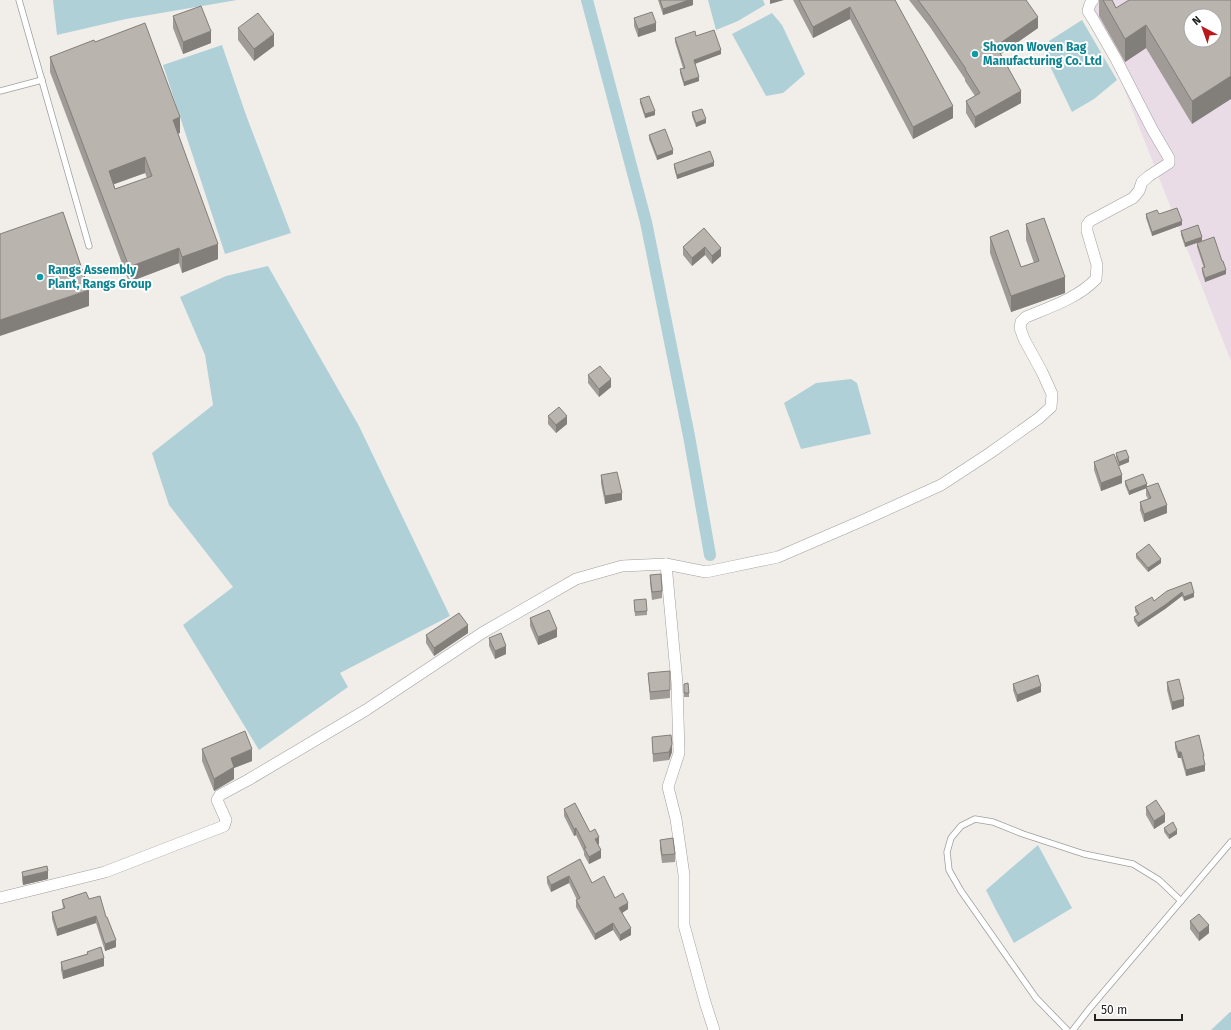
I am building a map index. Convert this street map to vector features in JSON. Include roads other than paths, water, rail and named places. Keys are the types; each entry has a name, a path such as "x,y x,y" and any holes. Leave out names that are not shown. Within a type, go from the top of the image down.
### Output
{"street":[{"path":"0,898 105,872 224,826 226,820 217,800 220,795 366,710 482,633 576,579 622,566 666,564 706,572 778,557 941,485 990,453 1039,418 1051,407 1052,394 1024,339 1020,328 1021,322 1026,317 1068,299 1088,288 1096,279 1097,265 1087,231 1087,225 1090,221 1133,198 1139,191 1142,182 1166,166 1170,158 1152,129 1116,59 1088,11 1093,0"},
{"path":"666,564 677,683 679,753 668,787 676,819 684,875 684,925 704,1002 714,1030"}],"lane":[{"path":"19,0 89,246"},
{"path":"0,91 42,80"},
{"path":"1067,1030 1036,998 961,891 949,870 947,852 951,838 961,826 975,819 993,822 1022,834 1084,854 1133,864 1159,880 1181,901"},
{"path":"1073,1030 1231,842"}],"water":[{"path":"53,0 237,0 126,19 57,35"},
{"path":"708,0 763,0 765,5 738,21 716,30"},
{"path":"772,13 782,25 805,74 783,93 766,96 732,34"},
{"path":"1082,20 1117,80 1094,99 1072,112 1047,60 1049,41"},
{"path":"222,45 246,115 291,233 225,254 163,65"},
{"path":"268,266 359,426 450,616 340,673 348,687 259,750 183,625 233,587 169,505 152,453 213,405 205,355 180,297 226,276"},
{"path":"851,379 857,383 871,434 801,449 784,403 816,383"},
{"path":"1038,845 1072,908 1014,943 986,890"},
{"path":"1230,1012 1231,1030 1211,1030"}],"waterway":[{"path":"587,0 646,222 689,436 710,555"}],"place":[{"name":"Shovon Woven Bag Manufacturing Co. Ltd","path":"975,54"},
{"name":"Rangs Assembly Plant, Rangs Group","path":"40,277"}]}
